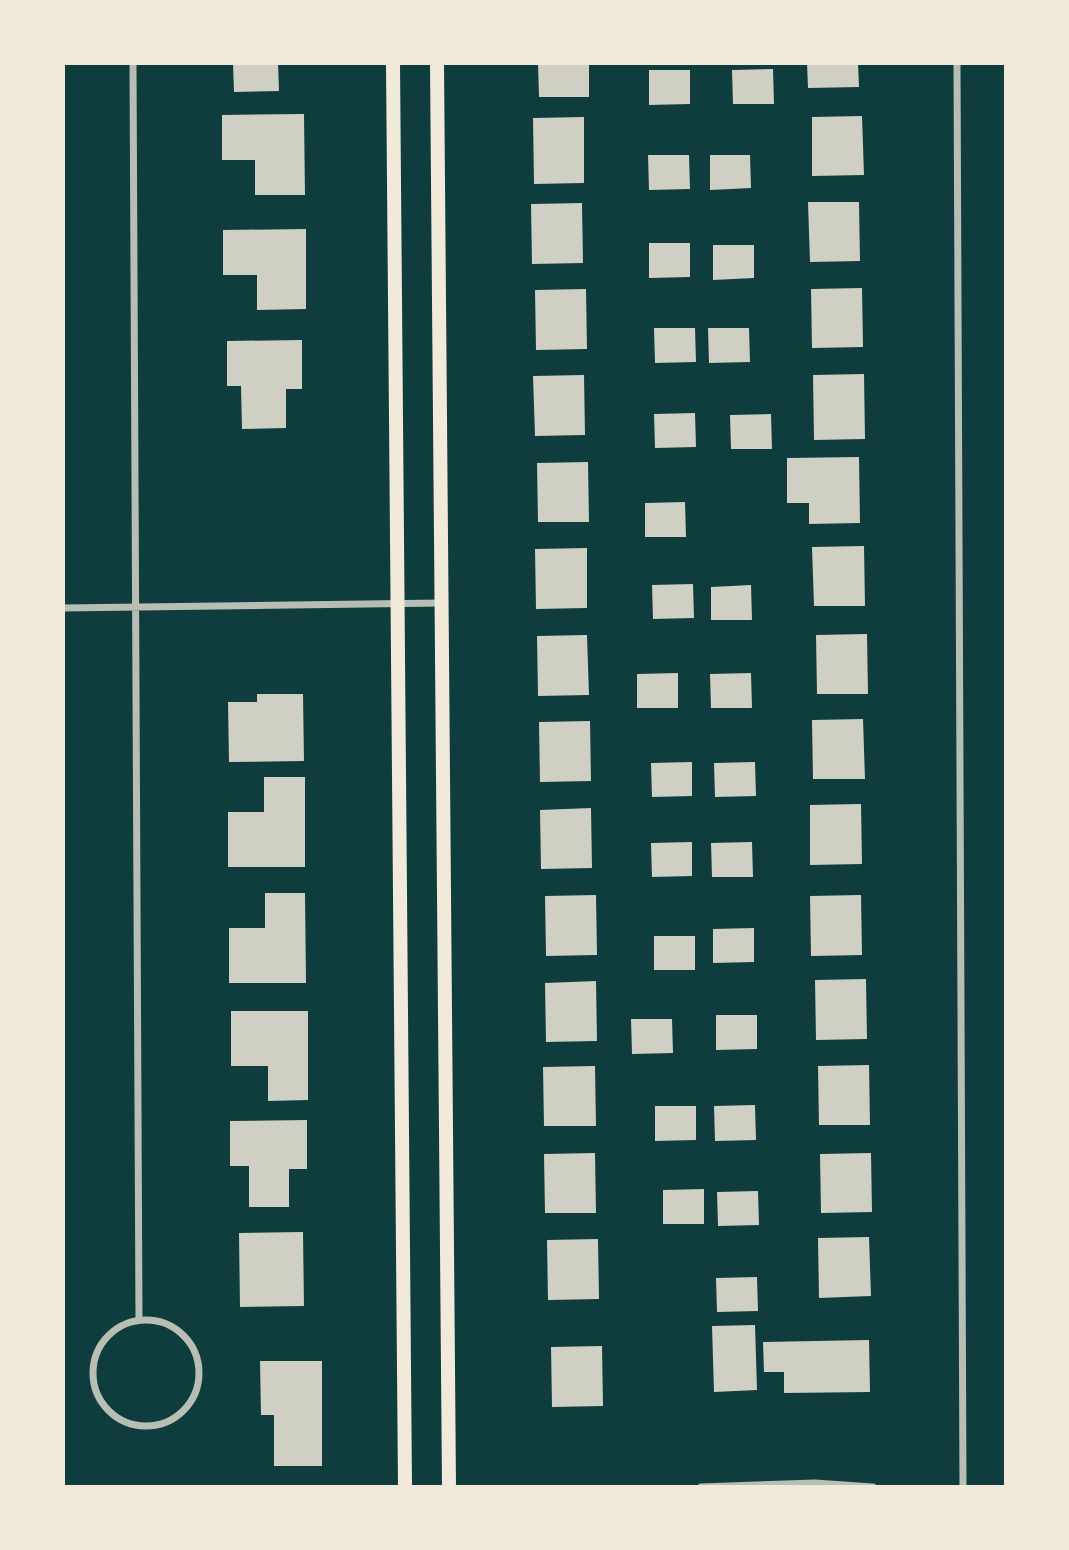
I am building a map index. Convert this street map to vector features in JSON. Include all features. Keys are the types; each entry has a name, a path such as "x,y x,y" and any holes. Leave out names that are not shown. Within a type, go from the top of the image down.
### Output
{"main road":[{"path":"393,63 405,1487"},
{"path":"437,63 449,1487"}],"street":[{"path":"133,63 139,1320"},
{"path":"957,63 963,1487"},
{"path":"63,608 441,603"},
{"path":"139,1320 157,1321 173,1327 187,1339 196,1354 200,1371 197,1389 190,1405 177,1417 160,1425 143,1427 126,1423 111,1414 99,1400 93,1384 93,1366 98,1350 108,1335 122,1325 139,1320"},
{"path":"701,1487 816,1483 873,1487"}],"building":[{"path":"233,63 278,63 279,91 234,92"},
{"path":"538,63 589,63 589,97 539,97"},
{"path":"807,63 858,63 859,87 808,88"},
{"path":"773,69 774,104 733,104 732,70"},
{"path":"649,70 690,70 690,104 649,105"},
{"path":"304,114 305,195 255,195 255,160 222,160 222,115"},
{"path":"862,116 864,175 812,176 812,117"},
{"path":"584,117 584,183 534,184 533,118"},
{"path":"648,155 689,155 690,189 649,190"},
{"path":"710,155 750,155 751,188 710,190"},
{"path":"808,202 859,202 860,261 810,262"},
{"path":"582,203 583,263 532,264 531,204"},
{"path":"306,229 306,309 257,310 257,275 223,275 223,230"},
{"path":"649,243 690,243 690,277 649,278"},
{"path":"713,245 754,245 754,278 713,280"},
{"path":"862,288 863,347 812,348 811,289"},
{"path":"586,289 587,349 536,350 535,290"},
{"path":"654,328 695,328 696,362 655,363"},
{"path":"708,328 749,328 750,362 709,363"},
{"path":"302,340 302,389 286,389 286,428 242,429 241,386 227,386 227,341"},
{"path":"864,374 865,439 814,440 813,375"},
{"path":"584,375 585,435 535,436 533,376"},
{"path":"695,413 696,447 655,448 654,414"},
{"path":"771,414 772,449 731,449 730,415"},
{"path":"859,457 860,523 809,524 809,503 787,503 787,458"},
{"path":"588,462 589,522 538,522 537,463"},
{"path":"685,502 686,537 645,537 645,503"},
{"path":"864,546 865,606 814,606 812,547"},
{"path":"587,548 587,608 536,609 535,549"},
{"path":"693,584 694,618 653,619 652,585"},
{"path":"751,585 752,620 711,620 711,587"},
{"path":"867,634 868,694 817,694 816,635"},
{"path":"587,635 589,695 538,696 537,636"},
{"path":"678,673 678,708 637,708 637,674"},
{"path":"751,673 752,708 711,708 710,674"},
{"path":"257,694 303,694 304,761 229,762 228,702 257,702"},
{"path":"863,719 865,779 813,779 812,720"},
{"path":"590,721 591,781 540,782 539,722"},
{"path":"692,762 692,796 652,797 651,763"},
{"path":"755,762 756,796 715,797 714,763"},
{"path":"264,777 305,777 305,867 228,867 228,812 264,812"},
{"path":"861,804 862,864 810,865 810,805"},
{"path":"591,808 592,868 541,869 540,810"},
{"path":"692,842 692,876 652,877 651,843"},
{"path":"752,842 753,877 712,877 711,843"},
{"path":"265,893 305,893 306,983 229,983 229,928 265,928"},
{"path":"596,895 597,955 546,956 545,896"},
{"path":"861,895 862,955 811,956 810,896"},
{"path":"754,928 754,962 713,963 713,929"},
{"path":"654,936 695,936 695,970 654,970"},
{"path":"866,979 867,1039 816,1040 815,980"},
{"path":"596,981 597,1041 546,1042 545,983"},
{"path":"231,1011 308,1011 308,1100 268,1101 268,1066 231,1066"},
{"path":"716,1015 757,1015 757,1049 716,1050"},
{"path":"631,1019 672,1019 673,1053 632,1054"},
{"path":"869,1065 870,1125 819,1125 818,1066"},
{"path":"595,1066 596,1126 544,1126 543,1067"},
{"path":"755,1105 756,1140 715,1141 714,1106"},
{"path":"655,1106 696,1106 696,1140 655,1141"},
{"path":"307,1120 307,1169 289,1169 289,1207 249,1207 249,1166 230,1166 230,1121"},
{"path":"595,1153 596,1213 545,1213 544,1154"},
{"path":"871,1153 872,1212 821,1213 820,1154"},
{"path":"704,1189 704,1224 663,1224 663,1190"},
{"path":"758,1191 759,1225 718,1226 717,1192"},
{"path":"303,1232 304,1306 240,1307 239,1233"},
{"path":"869,1237 871,1296 819,1298 818,1238"},
{"path":"598,1239 599,1299 548,1300 547,1240"},
{"path":"757,1277 758,1311 717,1312 716,1278"},
{"path":"755,1325 757,1390 714,1392 712,1326"},
{"path":"869,1340 870,1392 784,1393 784,1372 764,1372 763,1342"},
{"path":"602,1346 603,1406 552,1407 551,1347"},
{"path":"260,1361 322,1361 322,1466 274,1466 274,1415 261,1415"}]}
